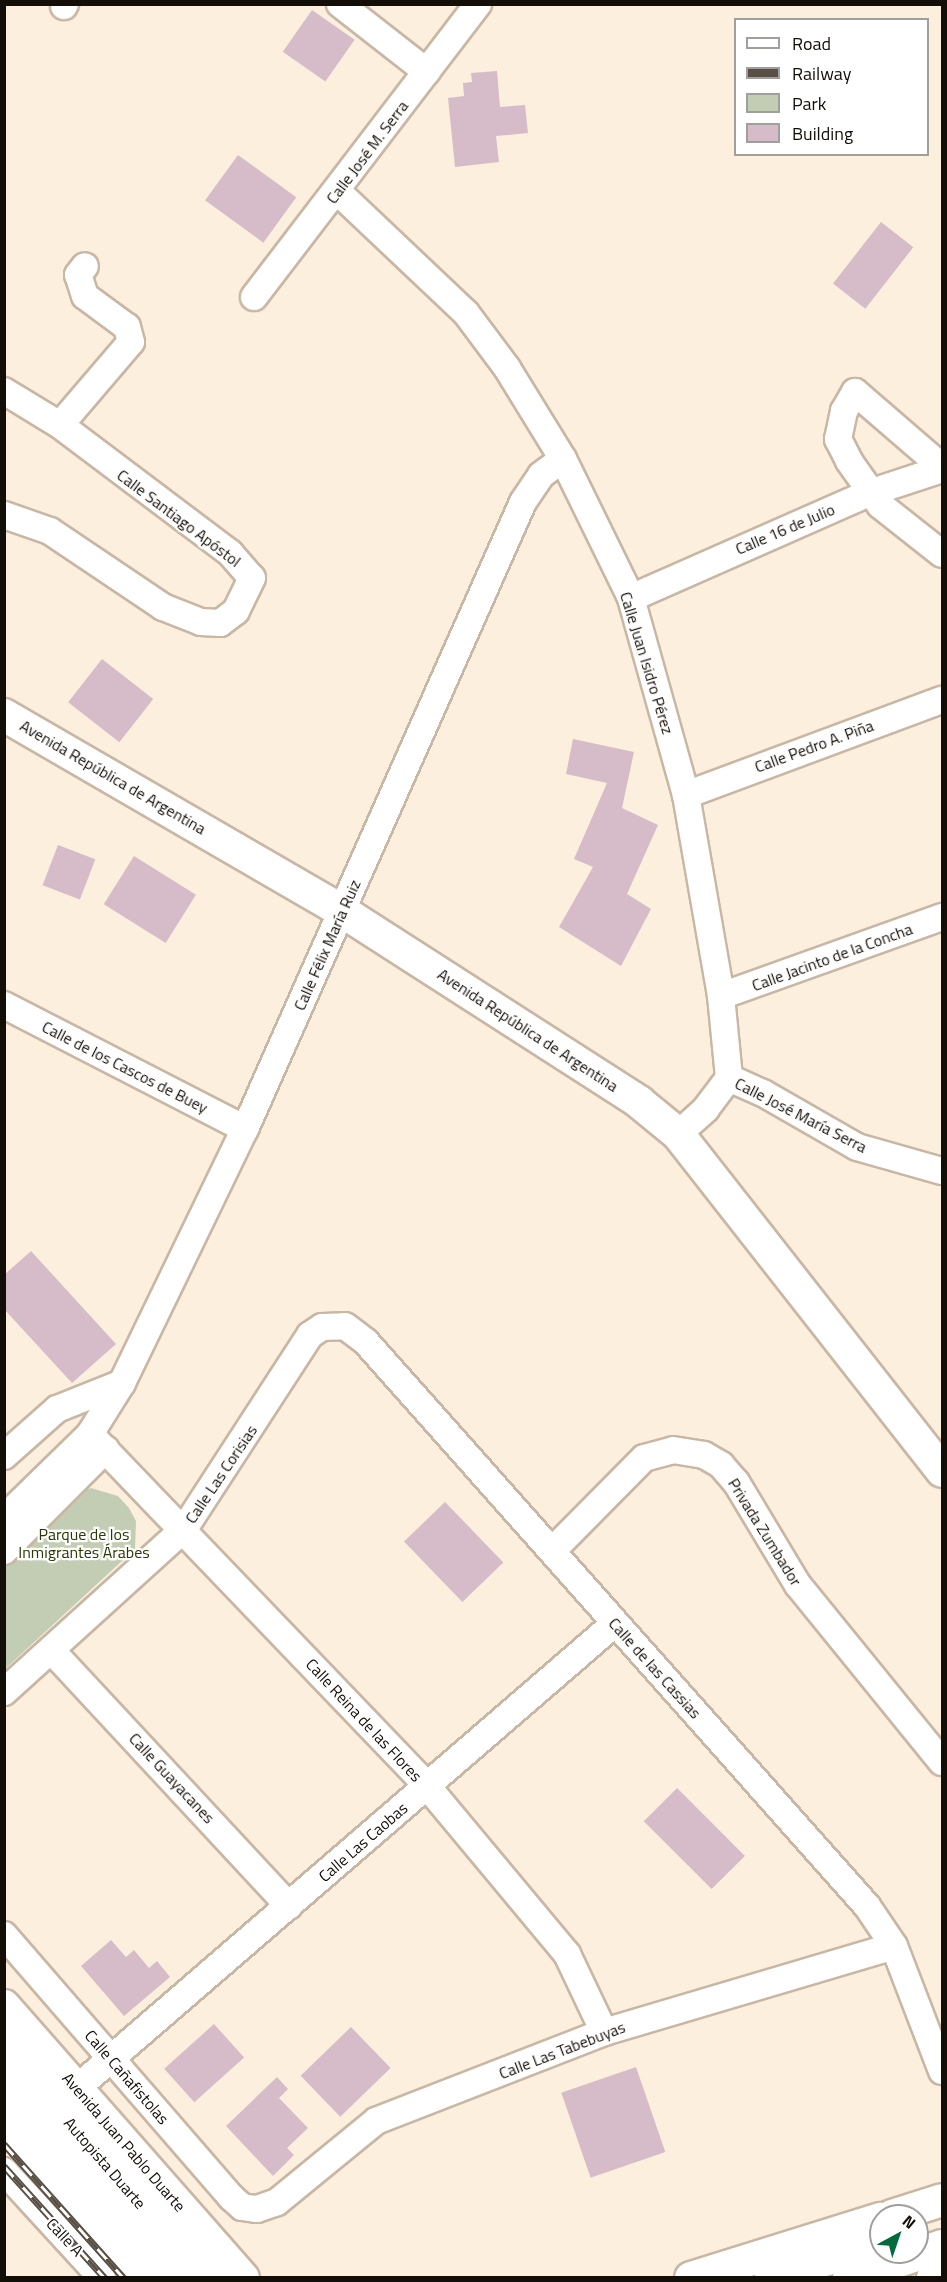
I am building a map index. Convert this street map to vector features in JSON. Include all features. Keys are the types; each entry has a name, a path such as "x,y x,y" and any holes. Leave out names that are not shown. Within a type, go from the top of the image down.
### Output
{"highway":[{"name":"Autopista Duarte","path":"4,2048 206,2277"},
{"name":"Autopista Duarte","path":"4,2086 154,2277"}],"main road":[{"name":"Avenida República de Argentina","path":"4,715 342,911 597,1073 678,1134 942,1472"},
{"name":"Avenida Juan Pablo Duarte","path":"4,2006 243,2277"},
{"path":"4,2116 154,2277"},
{"path":"691,2277 869,2223"},
{"path":"771,2277 869,2245"},
{"path":"849,2277 942,2246"},
{"path":"933,2277 942,2274"}],"street":[{"path":"340,4 428,72"},
{"name":"Calle José M. Serra","path":"254,297 338,192 478,4"},
{"name":"Calle Juan Isidro Pérez","path":"338,192 466,313 507,368 563,459 631,598 686,795 721,996 729,1078"},
{"path":"60,425 131,342 127,327 85,296 78,275 85,266"},
{"name":"Calle Santiago Apóstol","path":"4,391 60,425 242,563 252,578 246,596 236,611 220,622 201,622 163,608 50,531 4,515"},
{"path":"942,468 855,392 844,411 838,439 869,493 908,530 942,554"},
{"name":"Calle Félix María Ruiz","path":"98,1441 122,1383 245,1129 527,493 542,475 563,459"},
{"name":"Calle 16 de Julio","path":"631,598 869,493 942,468"},
{"name":"Calle Pedro A. Piña","path":"686,795 942,700"},
{"name":"Calle Jacinto de la Concha","path":"721,996 942,917"},
{"name":"Calle de los Cascos de Buey","path":"4,1005 245,1129"},
{"path":"678,1134 706,1109 729,1078"},
{"name":"Calle José María Serra","path":"729,1078 763,1093 857,1147 942,1171"},
{"name":"Calle de las Cassias","path":"310,1335 322,1327 336,1324 356,1332 552,1551 614,1624 837,1869 894,1946 942,2071"},
{"name":"Calle Las Corisias","path":"4,1692 52,1651 184,1529 213,1490 310,1335"},
{"path":"4,1456 57,1409 122,1383"},
{"path":"4,1518 98,1441"},
{"path":"4,1551 98,1441"},
{"name":"Calle Reina de las Flores","path":"98,1441 427,1786 567,1954 603,2032"},
{"name":"Privada Zumbador","path":"552,1551 644,1458 673,1450 704,1455 721,1465 736,1482 804,1594 942,1762"},
{"name":"Calle Las Caobas","path":"77,2088 614,1624"},
{"name":"Calle Guayacanes","path":"52,1651 289,1906"},
{"name":"Calle Cañafistolas","path":"4,1935 231,2197 243,2206 257,2210"},
{"name":"Calle Las Tabebuyas","path":"257,2210 277,2202 376,2121 603,2032 894,1946"},
{"name":"Calle A","path":"4,2171 102,2277"},
{"path":"28,2197 56,2174"}],"green space":[{"name":"Parque de los Inmigrantes Árabes","path":"91,1488 118,1496 129,1508 136,1521 135,1549 5,1669 5,1566 78,1493"}],"building":[{"path":"312,10 355,40 325,82 283,52"},
{"path":"497,71 500,107 525,105 528,133 496,136 499,162 455,167 448,98 464,96 463,83 472,82 471,73"},
{"path":"238,155 296,197 263,243 205,200"},
{"path":"881,222 913,247 865,309 833,283"},
{"path":"102,659 153,699 119,742 68,702"},
{"path":"573,739 634,752 622,808 658,825 627,894 651,909 621,966 559,927 593,867 574,859 607,783 566,774"},
{"path":"58,845 95,859 80,899 43,885"},
{"path":"134,856 196,895 166,943 104,904"},
{"path":"31,1251 116,1344 72,1383 4,1309 4,1275"},
{"path":"445,1502 503,1562 462,1602 404,1542"},
{"path":"677,1788 745,1856 712,1889 644,1821"},
{"path":"111,1940 126,1957 134,1950 149,1968 157,1961 170,1977 124,2016 81,1966"},
{"path":"214,2024 244,2057 194,2102 164,2069"},
{"path":"351,2027 391,2068 340,2117 301,2076"},
{"path":"636,2067 665,2152 591,2178 561,2093"},
{"path":"277,2077 288,2089 279,2098 308,2128 287,2148 294,2155 273,2176 226,2126"}],"railway":[{"path":"4,2144 124,2278"},
{"path":"4,2166 105,2278"}]}
